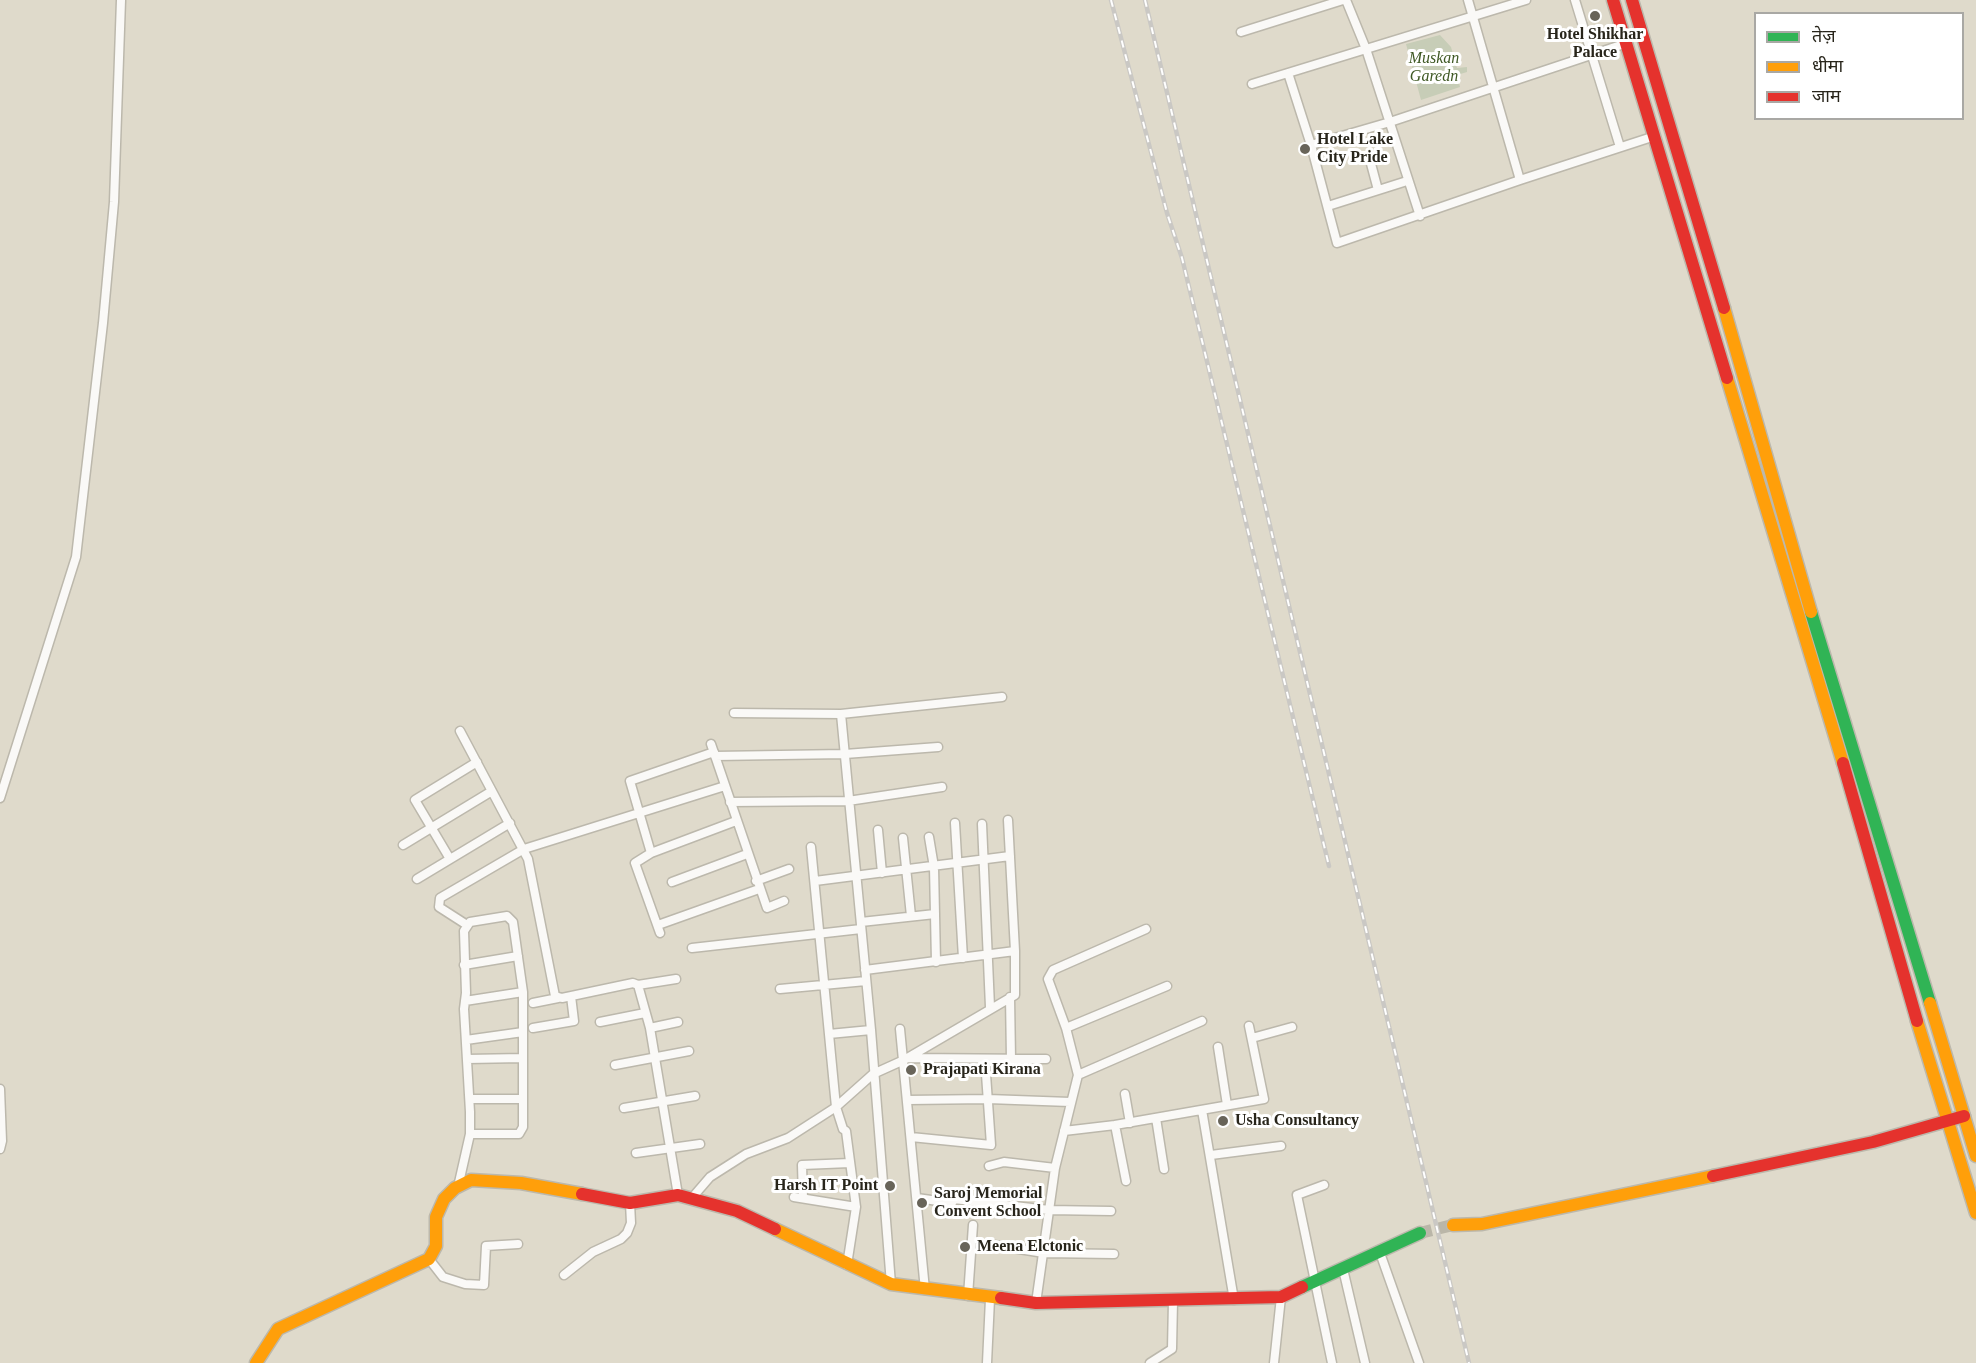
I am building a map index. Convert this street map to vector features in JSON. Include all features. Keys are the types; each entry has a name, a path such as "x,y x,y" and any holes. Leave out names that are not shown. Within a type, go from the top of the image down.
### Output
{"main road":[{"path":"1613,0 1976,1156"},
{"path":"1632,0 1682,161 1910,999 1976,1212"},
{"path":"1453,1225 1482,1224 1861,1144 1964,1116"},
{"path":"256,1363 278,1329 429,1259 436,1246 436,1217 444,1199 471,1180 522,1183 630,1203 678,1195 737,1212 891,1284 990,1299 1036,1303 1234,1300 1281,1297 1420,1233"}],"street":[{"path":"0,798 76,557 103,323 114,201 121,0"},
{"path":"1241,32 1344,0 1366,49 1420,216"},
{"path":"1468,0 1491,88 1520,180"},
{"path":"1252,84 1474,18 1526,0"},
{"path":"1575,0 1590,56 1620,147"},
{"path":"1311,145 1390,122 1627,43"},
{"path":"1288,73 1311,145 1337,243 1655,136"},
{"path":"1370,159 1378,190"},
{"path":"1328,206 1407,181"},
{"path":"734,713 841,714 1002,697"},
{"path":"841,714 867,981 891,1284"},
{"path":"460,731 524,849 552,989 558,998"},
{"path":"651,853 630,784 634,778 714,750 845,754 938,747"},
{"path":"714,750 767,908 784,901"},
{"path":"450,859 416,804 416,798 477,762"},
{"path":"470,1134 519,1134 523,1127 523,992 513,922 507,916 467,924 439,907 440,898 524,849 725,786"},
{"path":"730,802 848,801 942,787"},
{"path":"403,845 492,791"},
{"path":"691,1198 710,1177 746,1154 788,1138 836,1107 873,1074 905,1059 990,1007 1015,995 1008,820"},
{"path":"736,821 639,859 635,868 659,929 789,869"},
{"path":"417,879 510,823"},
{"path":"955,823 963,958"},
{"path":"982,824 990,1007"},
{"path":"878,830 882,873"},
{"path":"929,837 934,867 936,962"},
{"path":"903,838 911,916"},
{"path":"811,847 836,1107 843,1129 846,1131 856,1207 847,1265"},
{"path":"672,882 747,854"},
{"path":"815,881 856,878 1010,856"},
{"path":"692,948 820,933 911,916 935,914"},
{"path":"458,1187 470,1134 462,944 467,924"},
{"path":"1036,1303 1055,1168 1078,1075 1066,1028 1051,991 1049,974 1146,929"},
{"path":"865,970 1015,951"},
{"path":"464,966 518,956"},
{"path":"533,1003 633,983 638,985 676,980"},
{"path":"780,989 867,981"},
{"path":"638,985 650,1028 678,1195"},
{"path":"1066,1028 1167,986"},
{"path":"465,1001 523,992"},
{"path":"532,1028 574,1021 571,996"},
{"path":"1010,997 1011,1059"},
{"path":"600,1022 645,1013"},
{"path":"1078,1075 1202,1021"},
{"path":"650,1028 678,1022"},
{"path":"1064,1131 1130,1123 1264,1099 1249,1026"},
{"path":"1252,1038 1292,1027"},
{"path":"829,1034 871,1029"},
{"path":"900,1029 905,1059 925,1290"},
{"path":"466,1040 523,1032"},
{"path":"1218,1047 1227,1105"},
{"path":"615,1065 689,1051"},
{"path":"467,1059 523,1058"},
{"path":"905,1059 1046,1059"},
{"path":"911,1137 991,1145 985,1060"},
{"path":"0,1089 2,1142 0,1149"},
{"path":"1125,1094 1130,1123"},
{"path":"624,1108 695,1096"},
{"path":"470,1099 523,1099"},
{"path":"908,1100 988,1099 1070,1102"},
{"path":"1202,1110 1234,1300"},
{"path":"1156,1118 1164,1168"},
{"path":"1115,1125 1126,1181"},
{"path":"636,1153 700,1144"},
{"path":"1211,1155 1281,1146"},
{"path":"989,1166 1004,1162 1055,1168"},
{"path":"850,1163 802,1165 798,1197 856,1207"},
{"path":"1324,1185 1297,1195 1332,1363"},
{"path":"917,1198 952,1203 954,1199 1049,1210 1111,1211"},
{"path":"564,1275 593,1252 621,1239 627,1233 631,1223 630,1203"},
{"path":"968,1296 973,1225"},
{"path":"429,1259 442,1277 465,1284 484,1285 486,1246 518,1244"},
{"path":"994,1245 1044,1253 1114,1254"},
{"path":"1379,1250 1419,1363"},
{"path":"1343,1269 1365,1363"},
{"path":"1274,1363 1281,1297"},
{"path":"987,1363 990,1299"},
{"path":"1150,1363 1172,1348 1173,1301"}],"green space":[{"name":"Muskan Garedn","path":"1440,35 1451,47 1457,68 1467,67 1467,72 1457,75 1460,87 1421,100 1406,44"}],"tunnel":[{"path":"1420,1233 1453,1225"}],"railway":[{"path":"1111,0 1167,213 1182,258 1329,866"},
{"path":"1145,0 1469,1363"}],"traffic: fast":[{"path":"1811,612 1930,1003"},
{"path":"1302,1287 1420,1233"}],"traffic: slow":[{"path":"1724,308 1811,612"},
{"path":"1727,378 1843,763"},
{"path":"1930,1003 1976,1156"},
{"path":"1917,1021 1976,1213"},
{"path":"1453,1225 1482,1224 1713,1176"},
{"path":"256,1363 278,1329 429,1259 436,1246 436,1217 444,1199 455,1188 471,1180 521,1183 582,1194"},
{"path":"775,1229 891,1284 1001,1298"}],"traffic: jam":[{"path":"1613,0 1727,378"},
{"path":"1632,0 1724,308"},
{"path":"1843,763 1917,1021"},
{"path":"1713,1176 1873,1142 1964,1116"},
{"path":"582,1194 630,1203 678,1195 737,1211 775,1229"},
{"path":"1001,1298 1036,1303 1281,1297 1302,1287"}],"place":[{"name":"Hotel Shikhar Palace","path":"1595,16"},
{"name":"Hotel Lake City Pride","path":"1305,149"},
{"name":"Prajapati Kirana","path":"911,1070"},
{"name":"Usha Consultancy","path":"1223,1121"},
{"name":"Harsh IT Point","path":"890,1186"},
{"name":"Saroj Memorial Convent School","path":"922,1203"},
{"name":"Meena Elctonic","path":"965,1247"}]}
